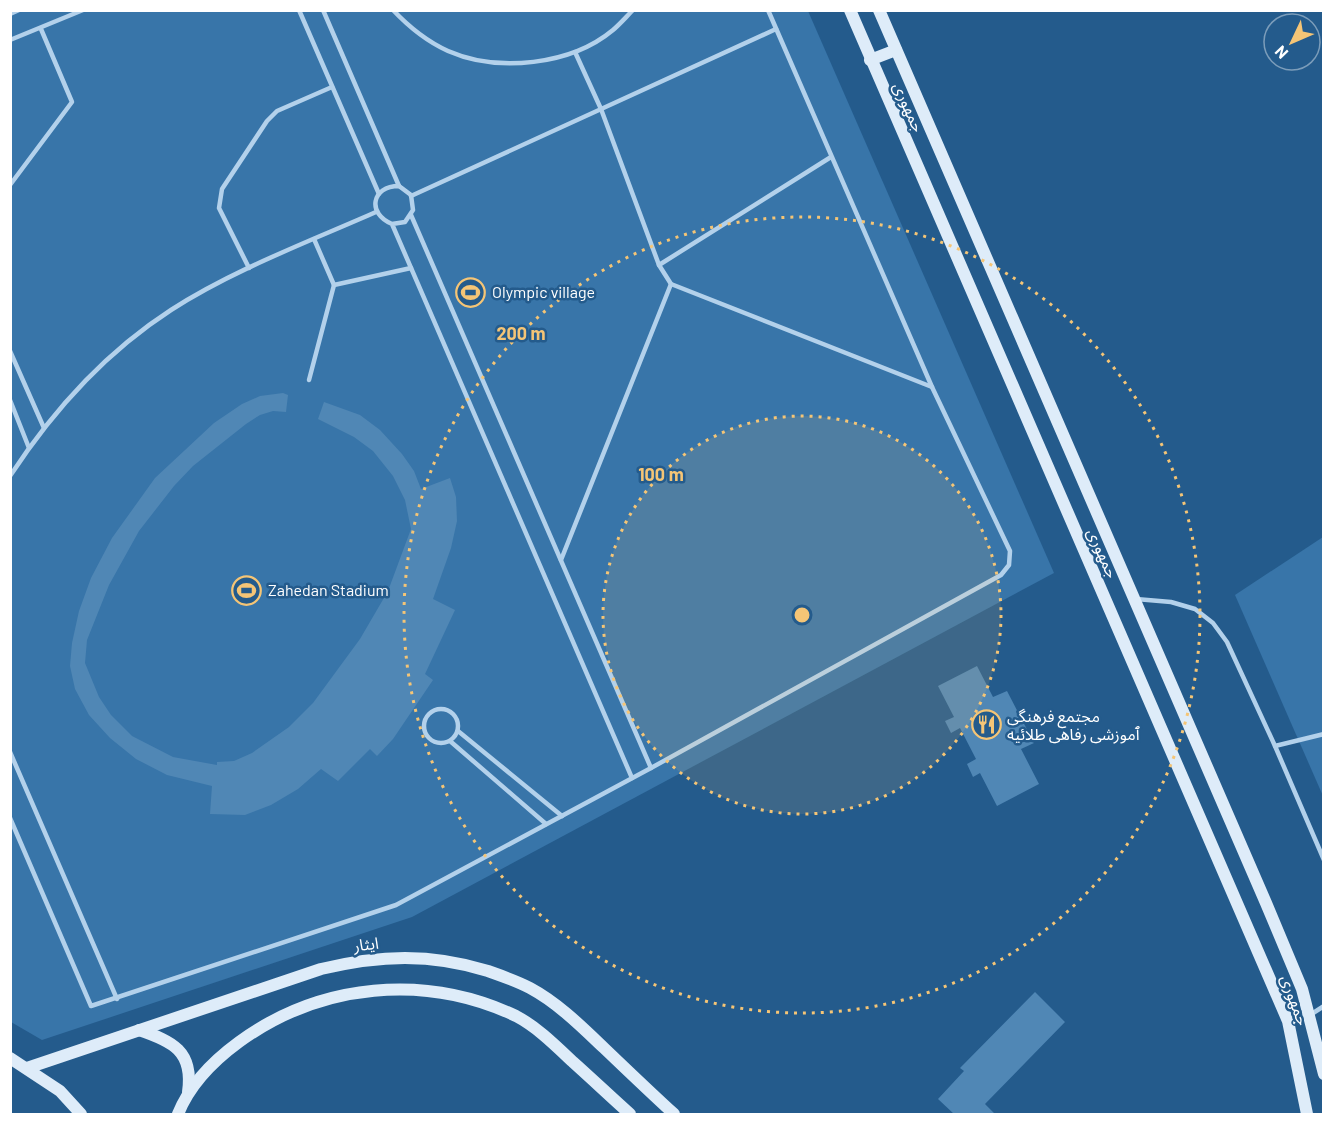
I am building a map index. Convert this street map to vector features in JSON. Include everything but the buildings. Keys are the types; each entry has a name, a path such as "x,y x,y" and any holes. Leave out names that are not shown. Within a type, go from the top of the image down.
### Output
{"main road":[{"name":"جمهوری","path":"850,10 1288,1021 1307,1114"},
{"name":"جمهوری","path":"879,10 1302,989 1323,1074"},
{"path":"870,60 896,50"},
{"name":"ایثار","path":"27,1068 321,969 356,961 416,958 445,961 500,975 530,988 576,1023 674,1114"},
{"path":"178,1114 187,1096 211,1065 256,1029 312,1003 336,996 372,990 412,989 438,991 466,997 494,1006 519,1018 540,1032 630,1114"},
{"path":"138,1030 170,1041 178,1049 188,1068 187,1096"},
{"path":"10,1058 60,1091 81,1114"}],"lane":[{"path":"10,14 19,10"},
{"path":"10,40 83,10"},
{"path":"299,10 379,194"},
{"path":"323,10 399,186 406,190 413,202 411,215 405,222 392,224 383,221 376,212 376,201 384,189 399,186"},
{"path":"393,10 411,29 448,51 490,63 533,63 575,52 612,31 633,10"},
{"path":"10,818 91,1006 396,905 651,768 1001,575 1009,565 1010,551 932,387 768,10"},
{"path":"10,185 72,102 41,28"},
{"path":"411,196 776,29"},
{"path":"575,52 601,109 659,265 670,284 932,387"},
{"path":"249,267 219,208 222,189 267,121 277,111 332,87"},
{"path":"659,265 831,156"},
{"path":"10,476 44,428 76,391 121,346 171,310 249,267 376,212"},
{"path":"411,215 651,768"},
{"path":"392,224 632,778"},
{"path":"309,380 334,285 314,239"},
{"path":"334,285 411,268"},
{"path":"561,561 670,284"},
{"path":"10,351 44,428"},
{"path":"10,400 29,448"},
{"path":"1132,599 1171,602 1195,609 1213,622 1227,642 1275,746 1323,860"},
{"path":"439,708 452,712 458,724 458,731 450,741 443,743 430,740 424,728 427,715 439,708"},
{"path":"458,731 562,816"},
{"path":"1275,746 1323,734"},
{"path":"450,741 546,824"},
{"path":"10,752 117,999"},
{"path":"1288,1021 1310,1015 1323,1006"}],"shaded area":[{"name":"Olympic village","path":"11,11 808,11 1054,573 412,917 42,1040 11,1022"},
{"path":"1323,537 1323,796 1235,595"}],"place":[{"name":"Olympic village","path":"471,292"},
{"name":"Zahedan Stadium","path":"247,590"},
{"name":"مجتمع فرهنگی ٱموزشی رفاهی طلائیه","path":"986,725"}]}
